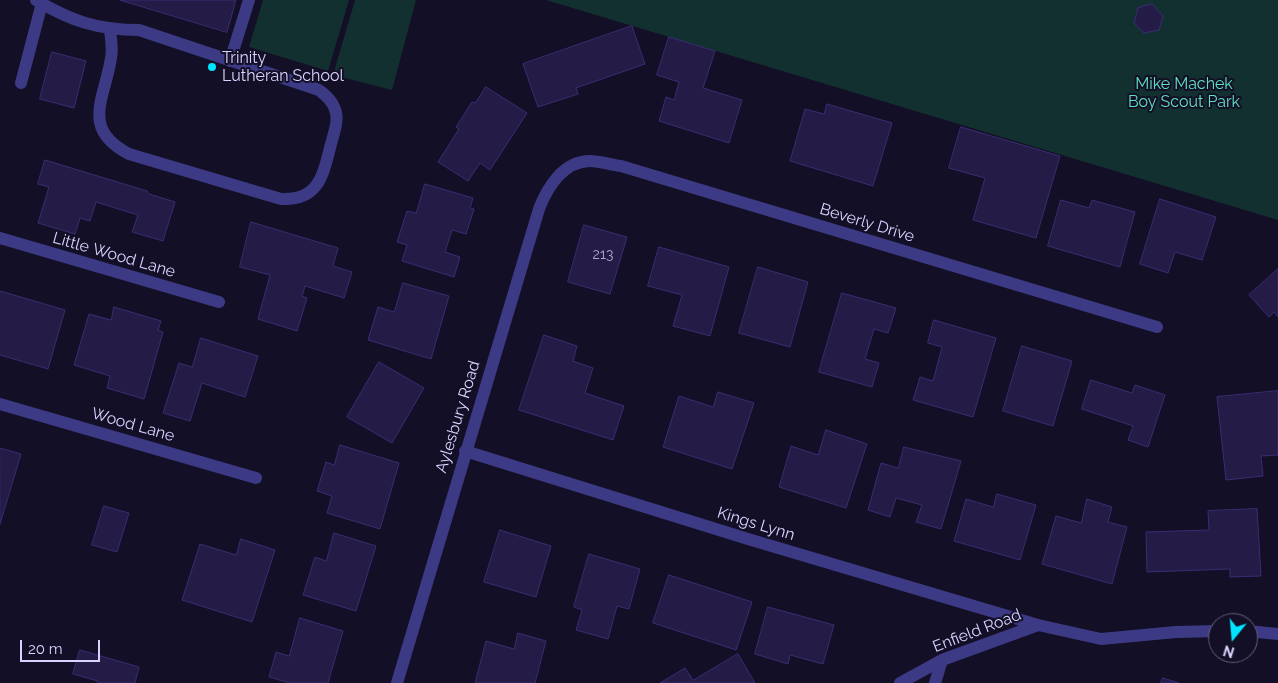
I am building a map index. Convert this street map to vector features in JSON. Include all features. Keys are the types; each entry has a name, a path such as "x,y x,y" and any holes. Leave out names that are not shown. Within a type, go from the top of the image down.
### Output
{"street":[{"path":"230,61 249,0"},
{"path":"21,83 39,2 66,17 110,30 139,30 319,90 329,98 335,108 338,120 323,174 311,192 302,197 281,199 137,156 117,148 107,139 101,127 98,114 99,101 112,57 110,30"},
{"name":"Beverly Drive","path":"567,168 588,161 621,166 1157,327"},
{"name":"Aylesbury Road","path":"397,683 539,209 547,188 567,168"},
{"name":"Little Wood Lane","path":"0,238 219,302"},
{"name":"Wood Lane","path":"0,404 256,478"},
{"name":"Kings Lynn","path":"465,451 748,539 1038,625"},
{"name":"Enfield Road","path":"900,683 942,660 1038,625 1101,639 1176,632 1208,631"},
{"path":"1258,632 1278,634"},
{"path":"935,683 942,660"}],"green space":[{"path":"263,0 349,0 328,71 249,47"},
{"path":"355,0 416,0 392,90 333,75"},
{"name":"Mike Machek Boy Scout Park","path":"546,0 1278,0 1278,220"}],"building":[{"name":"Trinity Lutheran School","path":"120,0 236,0 227,32"},
{"path":"1152,4 1163,16 1159,30 1144,33 1134,23 1138,8"},
{"path":"632,26 645,64 576,88 578,94 538,107 523,64"},
{"path":"669,37 715,51 703,88 742,100 729,143 659,121 666,97 674,100 679,82 657,75"},
{"path":"52,52 86,61 74,108 40,99"},
{"path":"486,87 527,113 490,170 480,163 468,181 438,162 459,129 456,127 472,102 475,103"},
{"path":"827,104 892,123 873,186 790,161 805,109 824,114"},
{"path":"961,127 1060,156 1036,238 973,220 985,178 949,168"},
{"path":"45,160 147,191 149,194 175,202 163,241 132,232 138,215 96,202 90,221 80,218 75,234 38,223 49,187 38,184"},
{"path":"425,184 473,198 470,208 474,209 466,234 452,230 445,252 460,257 454,277 402,261 407,245 397,242 407,211 416,213"},
{"path":"1160,199 1216,217 1202,260 1175,252 1168,273 1140,264"},
{"path":"1061,200 1089,208 1092,200 1135,212 1120,267 1048,246"},
{"path":"251,222 338,248 333,266 352,272 344,298 305,286 302,296 307,298 297,331 258,319 270,275 240,267"},
{"path":"584,225 627,237 610,294 568,282"},
{"path":"659,247 729,267 710,336 673,326 682,295 648,286"},
{"path":"758,267 808,282 790,347 739,333"},
{"path":"1278,269 1278,317 1274,312 1269,317 1249,295"},
{"path":"403,283 449,296 431,359 368,340 378,307 394,312"},
{"path":"0,291 65,310 48,369 0,355"},
{"path":"842,293 896,308 888,333 874,329 865,359 879,363 872,387 819,372"},
{"path":"114,307 161,321 158,330 163,332 144,399 107,388 110,376 74,365 89,314 111,320"},
{"path":"934,320 996,338 973,417 913,400 920,377 933,381 942,347 928,343"},
{"path":"544,335 577,346 573,361 593,368 585,393 624,406 613,440 519,410"},
{"path":"201,338 258,356 245,397 202,383 190,421 163,413 179,363 192,367"},
{"path":"1022,346 1072,361 1053,426 1003,411"},
{"path":"379,362 424,388 392,443 347,417"},
{"path":"1091,380 1132,393 1135,385 1165,395 1148,447 1128,440 1133,426 1082,409"},
{"path":"1278,391 1278,455 1261,456 1263,476 1226,480 1217,397"},
{"path":"718,392 754,403 732,469 663,447 679,396 713,407"},
{"path":"826,430 867,444 846,508 779,487 791,446 818,455"},
{"path":"340,445 399,463 380,529 327,513 332,496 317,491 326,462 334,465"},
{"path":"904,447 961,461 941,529 916,522 922,505 896,498 890,517 868,510 881,463 898,468"},
{"path":"0,448 21,454 0,524"},
{"path":"997,494 1036,505 1020,560 954,541 966,499 993,507"},
{"path":"1087,499 1112,507 1108,522 1127,527 1112,584 1042,564 1056,516 1081,523"},
{"path":"104,506 129,513 117,552 92,545"},
{"path":"1257,509 1261,576 1230,577 1230,569 1147,572 1146,532 1209,530 1208,511"},
{"path":"500,530 551,546 536,597 484,582"},
{"path":"334,533 376,546 356,611 303,595 315,557 326,561"},
{"path":"241,539 275,550 252,622 182,600 200,544 236,555"},
{"path":"589,554 640,569 629,609 617,606 608,639 576,630 582,610 574,607"},
{"path":"669,575 752,602 736,650 653,623"},
{"path":"768,607 834,625 823,664 790,655 788,664 755,654"},
{"path":"300,618 343,631 328,683 290,683 269,677 276,652 289,656"},
{"path":"518,633 546,641 535,683 475,683 486,641 514,649"},
{"path":"80,650 139,667 135,683 97,683 98,681 73,674"},
{"path":"738,654 755,683 660,683 685,668 693,680"},
{"path":"1163,678 1179,683 1161,683"}],"place":[{"name":"Trinity Lutheran School","path":"212,67"}]}
